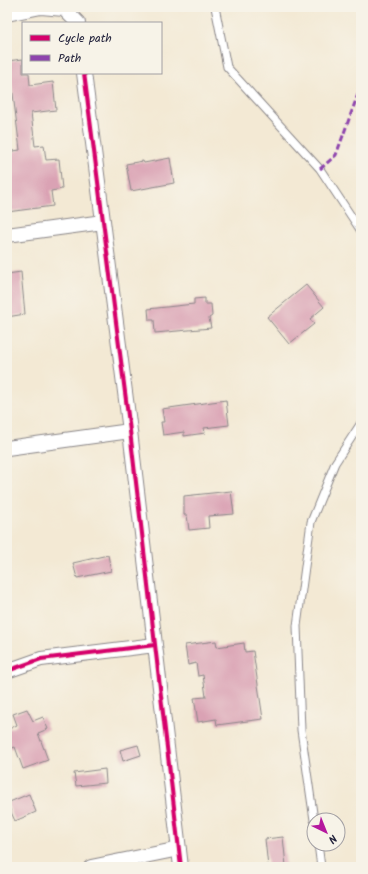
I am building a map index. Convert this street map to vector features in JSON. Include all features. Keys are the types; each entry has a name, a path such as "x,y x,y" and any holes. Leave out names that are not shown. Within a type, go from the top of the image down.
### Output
{"street":[{"path":"7,14 41,7 64,9 77,22"},
{"path":"84,74 130,431 181,867"},
{"path":"7,235 103,222"},
{"path":"7,448 130,431"},
{"path":"7,672 41,658 155,645"},
{"path":"91,867 179,849"}],"lane":[{"path":"215,7 227,67 320,169 348,214 361,231"},
{"path":"313,812 301,730 297,626 311,522 335,463 361,423"},
{"path":"319,852 321,867"}],"building":[{"path":"22,59 22,74 29,74 30,85 53,82 56,110 31,113 35,146 44,145 46,160 59,159 62,189 51,191 53,206 7,212 7,152 20,150 11,78 7,78 7,61"},
{"path":"170,158 174,183 131,191 126,164 143,161 144,163"},
{"path":"21,272 25,314 7,317 7,288 9,288 7,274"},
{"path":"306,285 324,307 310,319 314,324 289,344 267,317"},
{"path":"205,298 205,304 211,304 212,316 209,318 211,328 155,333 154,320 149,320 148,309 194,304 194,299"},
{"path":"226,400 229,425 204,428 205,433 184,436 184,432 163,435 161,422 164,422 162,409"},
{"path":"231,491 234,514 208,516 209,528 189,530 187,515 184,515 184,496"},
{"path":"108,555 111,571 77,578 73,563"},
{"path":"216,641 217,647 244,643 245,652 253,651 263,719 217,725 216,719 198,722 194,698 206,697 203,675 198,676 196,663 188,665 185,645"},
{"path":"27,709 33,721 43,717 48,729 38,733 48,760 23,769 15,747 7,750 7,730 17,725 13,714"},
{"path":"138,745 141,755 123,761 120,750"},
{"path":"105,769 106,783 76,786 74,773"},
{"path":"29,794 36,812 15,821 7,803"},
{"path":"283,837 286,866 268,867 265,839"}],"marked path":[{"path":"320,169 336,155 361,86"}],"cycle path":[{"path":"84,74 130,431 181,867"},
{"path":"7,671 41,659 155,645"}]}
